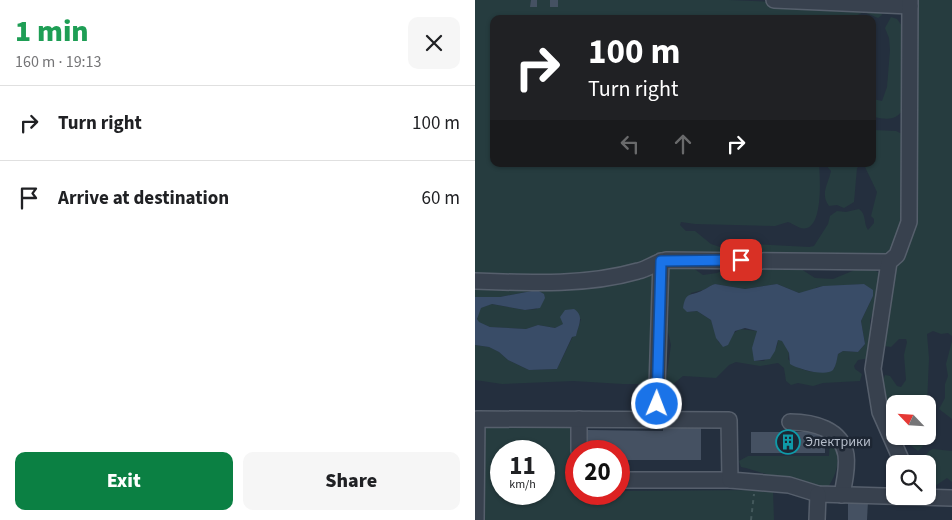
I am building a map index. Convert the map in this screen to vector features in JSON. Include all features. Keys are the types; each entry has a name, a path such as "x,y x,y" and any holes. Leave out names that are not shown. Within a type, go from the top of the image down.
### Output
{"lane":[{"path":"774,0 910,3 909,222 897,254 889,262 873,369 880,412 899,455"},
{"path":"475,282 523,282 605,277 639,271 661,261 889,262"},
{"path":"657,418 661,261"},
{"path":"476,520 477,419 657,418 729,420 730,480"},
{"path":"579,419 579,440"},
{"path":"790,422 817,425 831,431 842,443 846,456 843,495"},
{"path":"630,480 755,481 789,485 818,494 886,496"},
{"path":"817,520 818,494"},
{"path":"936,498 952,498"}],"path":[{"path":"751,520 755,481"}],"green space":[{"path":"475,0 729,0 864,6 880,10 882,15 878,18 876,15 864,12 858,15 490,15 490,167 819,167 818,209 816,218 807,228 799,228 788,222 775,226 681,222 680,225 686,231 695,231 711,244 723,248 754,244 809,247 814,246 828,224 830,216 837,211 846,212 859,209 863,214 868,230 874,223 874,219 871,216 877,192 865,167 876,167 876,130 896,131 904,135 905,200 899,232 893,246 884,256 675,252 620,269 602,272 475,278"},
{"path":"912,0 952,0 952,336 948,333 941,334 933,331 927,334 929,358 927,395 886,395 886,404 883,394 885,375 890,376 897,386 901,387 906,380 904,355 906,339 899,339 891,347 884,346 892,277 900,261"},
{"path":"891,17 897,19 902,26 904,108 898,116 886,119 876,117 876,100 882,101 887,87 890,50 889,38 885,28"},
{"path":"828,167 858,167 854,202 844,208 837,205 829,206 826,202 825,193 831,171"},
{"path":"862,267 871,268 881,274 878,301 870,320 870,358 858,360 854,366 862,374 860,381 823,383 813,386 798,383 791,385 786,381 784,368 778,363 760,366 736,362 729,365 716,378 683,376 672,385 666,380 671,345 668,332 669,307 664,301 665,288 670,281 668,269 693,268 703,275 717,273 729,268 801,269 815,278 833,279","holes":["715,284 745,289 777,284 799,293 812,291 817,287 864,284 873,296 861,321 865,344 858,352 843,351 838,354 834,369 822,372 809,371 798,367 788,359 789,353 783,341 778,340 777,346 764,361 754,361 757,331 740,329 719,343 711,320 697,311 687,312 691,293"]},
{"path":"657,272 653,378 641,384 573,381 502,384 475,380 475,345 489,347 499,352 508,360 529,370 557,369 573,336 576,335 581,319 563,319 563,324 555,328 538,325 526,329 490,327 478,322 477,315 481,308 491,304 525,310 537,309 537,290 500,297 475,297 475,286"},
{"path":"952,341 952,419 939,409 945,398 945,384 948,376 946,364"},
{"path":"571,422 571,440 565,440 565,505 630,505 630,491 773,490 774,520 480,520 481,423"},
{"path":"830,436 836,448 838,462 835,475 828,487 812,488 741,467 739,461 748,456 829,456"},
{"path":"910,445 923,445 918,451"},
{"path":"933,449 952,451 952,482 947,478 936,485 936,455 926,455"}],"water":[{"path":"715,284 745,289 777,284 799,293 823,286 864,284 873,290 873,296 861,321 865,344 858,352 843,351 838,354 833,370 824,373 812,372 790,364 789,353 782,341 778,340 775,351 770,359 754,361 752,348 757,331 745,328 735,331 728,345 723,347 716,338 711,320 697,311 687,312 683,308 687,296"},
{"path":"537,290 544,294 545,298 540,308 525,310 492,304 481,308 477,319 479,322 490,327 526,329 538,325 555,328 563,324 560,317 565,310 574,309 580,318 576,336 572,337 557,369 529,370 508,360 499,352 489,347 475,345 475,297 500,297"}],"building":[{"path":"531,0 537,0 537,7 530,7"},
{"path":"550,0 558,0 558,7 550,7"},
{"path":"663,422 701,422 701,460 630,460 630,440 588,440 588,430 663,431"},
{"name":"Электрики","path":"751,432 825,432 825,453 751,453"},
{"path":"848,501 868,501 867,520 848,520"}],"place":[{"name":"Электрики","path":"788,442"}],"route":[{"path":"657,404 661,261 741,260"}]}
